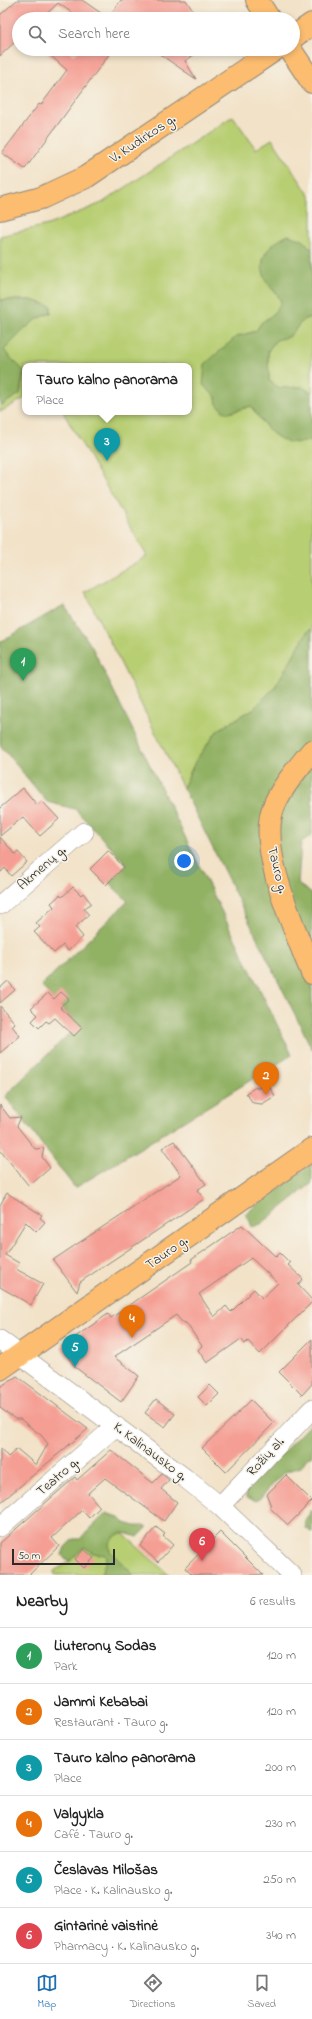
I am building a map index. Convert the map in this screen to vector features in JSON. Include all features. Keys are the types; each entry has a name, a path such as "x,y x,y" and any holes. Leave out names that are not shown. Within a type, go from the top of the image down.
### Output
{"main road":[{"path":"257,0 265,12"},
{"path":"300,32 312,24"},
{"name":"V. Kudirkos g.","path":"0,209 41,198 86,177 266,56"},
{"path":"295,56 312,82"},
{"name":"Tauro g.","path":"312,751 292,777 274,806 269,826 270,850 276,878 312,973"},
{"name":"Tauro g.","path":"0,1370 312,1149"}],"street":[{"name":"Akmenų g.","path":"0,905 84,832"},
{"name":"K. Kalinausko g.","path":"0,1340 116,1426 220,1506 292,1575"},
{"name":"Rožių al.","path":"220,1506 312,1409"},
{"name":"Teatro g.","path":"0,1527 116,1426"}],"green space":[{"path":"233,116 256,149 272,139 312,199 312,250 272,289 283,303 296,328 304,319 312,317 312,393 302,387 280,388 269,381 268,351 256,331 236,337 216,397 217,404 229,413 251,406 269,430 283,440 301,442 312,440 312,629 307,632 275,687 253,709 218,730 196,760 183,788 85,592 147,556 65,415 192,415 192,363 22,363 22,369 4,350 37,319 51,313 51,306 31,300 0,300 0,236 48,225 102,203"},
{"path":"288,235 303,240 312,250 312,317 304,319 289,337 276,340 268,351 269,381 280,388 302,387 312,393 312,440 301,442 291,442 276,436 263,423 251,406 229,413 223,411 217,404 216,397 203,385 205,364 236,337 256,331 261,323 272,315 281,303 267,282 262,266 263,260 269,248"},
{"path":"0,300 31,300 51,306 51,313 37,319 4,350 22,369 22,382 20,394 0,406"},
{"path":"22,382 22,400 0,412 0,406 20,394"},
{"path":"64,605 92,647 292,1055 75,1188 5,1096 78,1025 41,986 128,901 109,883 127,865 75,809 47,802 0,745 0,642"},
{"path":"312,629 312,835 301,842 298,884 312,894 312,1049 183,788 196,760 218,730 253,709 275,687 307,632"},
{"path":"312,1164 312,1183 261,1224 252,1227 245,1214"},
{"path":"312,1422 312,1456 307,1458 301,1467 285,1472 257,1501 246,1497 247,1490"},
{"path":"312,1510 311,1532 306,1528 305,1520"},
{"path":"106,1513 119,1517 125,1523 135,1526 145,1526 147,1528 138,1537 122,1533 119,1534 109,1544 110,1551 134,1575 101,1575 107,1557 105,1555 93,1553 84,1547 70,1561 66,1560 62,1555 65,1547 73,1539 80,1539"},
{"path":"110,1522 169,1575 55,1575 54,1571 70,1561"}],"building":[{"path":"17,0 82,0 99,12 71,12 58,3 48,12 12,12 12,45 0,56 0,15"},
{"path":"121,0 186,0 194,12 112,12"},
{"path":"51,56 108,56 25,169 2,153 67,70"},
{"path":"162,56 192,56 185,61 196,79"},
{"path":"23,788 37,805 42,801 59,819 40,836 23,817 0,836 0,808"},
{"path":"0,837 15,854 18,852 27,862 11,876 5,868 0,873"},
{"path":"108,851 124,867 106,885 90,869"},
{"path":"73,887 81,895 83,893 91,903 84,909 89,915 75,927 83,937 68,951 63,945 54,953 34,932 40,927 36,923 54,907 51,903 60,895 62,897"},
{"path":"8,981 15,990 0,1003 0,988"},
{"path":"61,992 69,999 60,1007 82,1028 74,1036 55,1018 49,1023 46,1021 39,1028 32,1021 38,1015 31,1008 48,993 54,999"},
{"path":"0,1006 15,1023 12,1026 20,1036 0,1053"},
{"path":"267,1083 275,1096 262,1104 253,1103 246,1093"},
{"path":"0,1105 10,1118 21,1117 17,1126 35,1149 44,1148 42,1157 50,1168 29,1186 0,1150"},
{"path":"174,1141 206,1184 197,1190 204,1199 80,1282 77,1292 53,1260 181,1175 162,1148"},
{"path":"7,1193 42,1215 40,1218 45,1222 36,1232 26,1222 5,1255 19,1263 16,1269 43,1284 31,1305 0,1287 0,1205"},
{"path":"242,1225 276,1257 280,1253 290,1263 288,1265 303,1279 298,1285 312,1300 312,1302 260,1354 248,1341 245,1344 241,1339 207,1363 198,1350 202,1346 186,1323 182,1322 176,1315 114,1357 139,1376 121,1402 75,1367 61,1347 108,1314 111,1318 192,1262 191,1260","holes":["251,1258 278,1283 262,1298 254,1289 231,1312 226,1306 214,1317 199,1294"]},
{"path":"312,1339 312,1384 302,1395 279,1372"},
{"path":"17,1376 88,1429 0,1503 0,1448 8,1457 17,1449 36,1465 48,1444 41,1435 20,1419 15,1419 0,1408 0,1387"},
{"path":"210,1385 219,1394 207,1406 198,1397"},
{"path":"156,1399 175,1414 165,1427 145,1413"},
{"path":"251,1400 274,1423 226,1472 202,1448"},
{"path":"111,1450 153,1483 162,1474 169,1480 161,1489 177,1502 164,1521 105,1478 88,1493 100,1507 89,1518 82,1510 52,1538 59,1546 29,1575 0,1575 0,1543 75,1477 77,1480"},
{"path":"286,1475 312,1501 288,1525 269,1507 271,1506 267,1496 268,1493"},
{"path":"156,1527 165,1534 163,1536 173,1545 158,1562 140,1546"},
{"path":"220,1532 263,1575 192,1575 185,1568"},
{"path":"84,1549 94,1558 84,1568 75,1559"}],"place":[{"name":"Tauro kalno panorama","path":"107,461"},
{"name":"Liuteronų Sodas","path":"23,681"},
{"name":"Jammi Kebabai","path":"266,1095"},
{"name":"Valgykla","path":"132,1338"},
{"name":"Česlavas Milošas","path":"75,1367"},
{"name":"Gintarinė vaistinė","path":"202,1561"}]}
